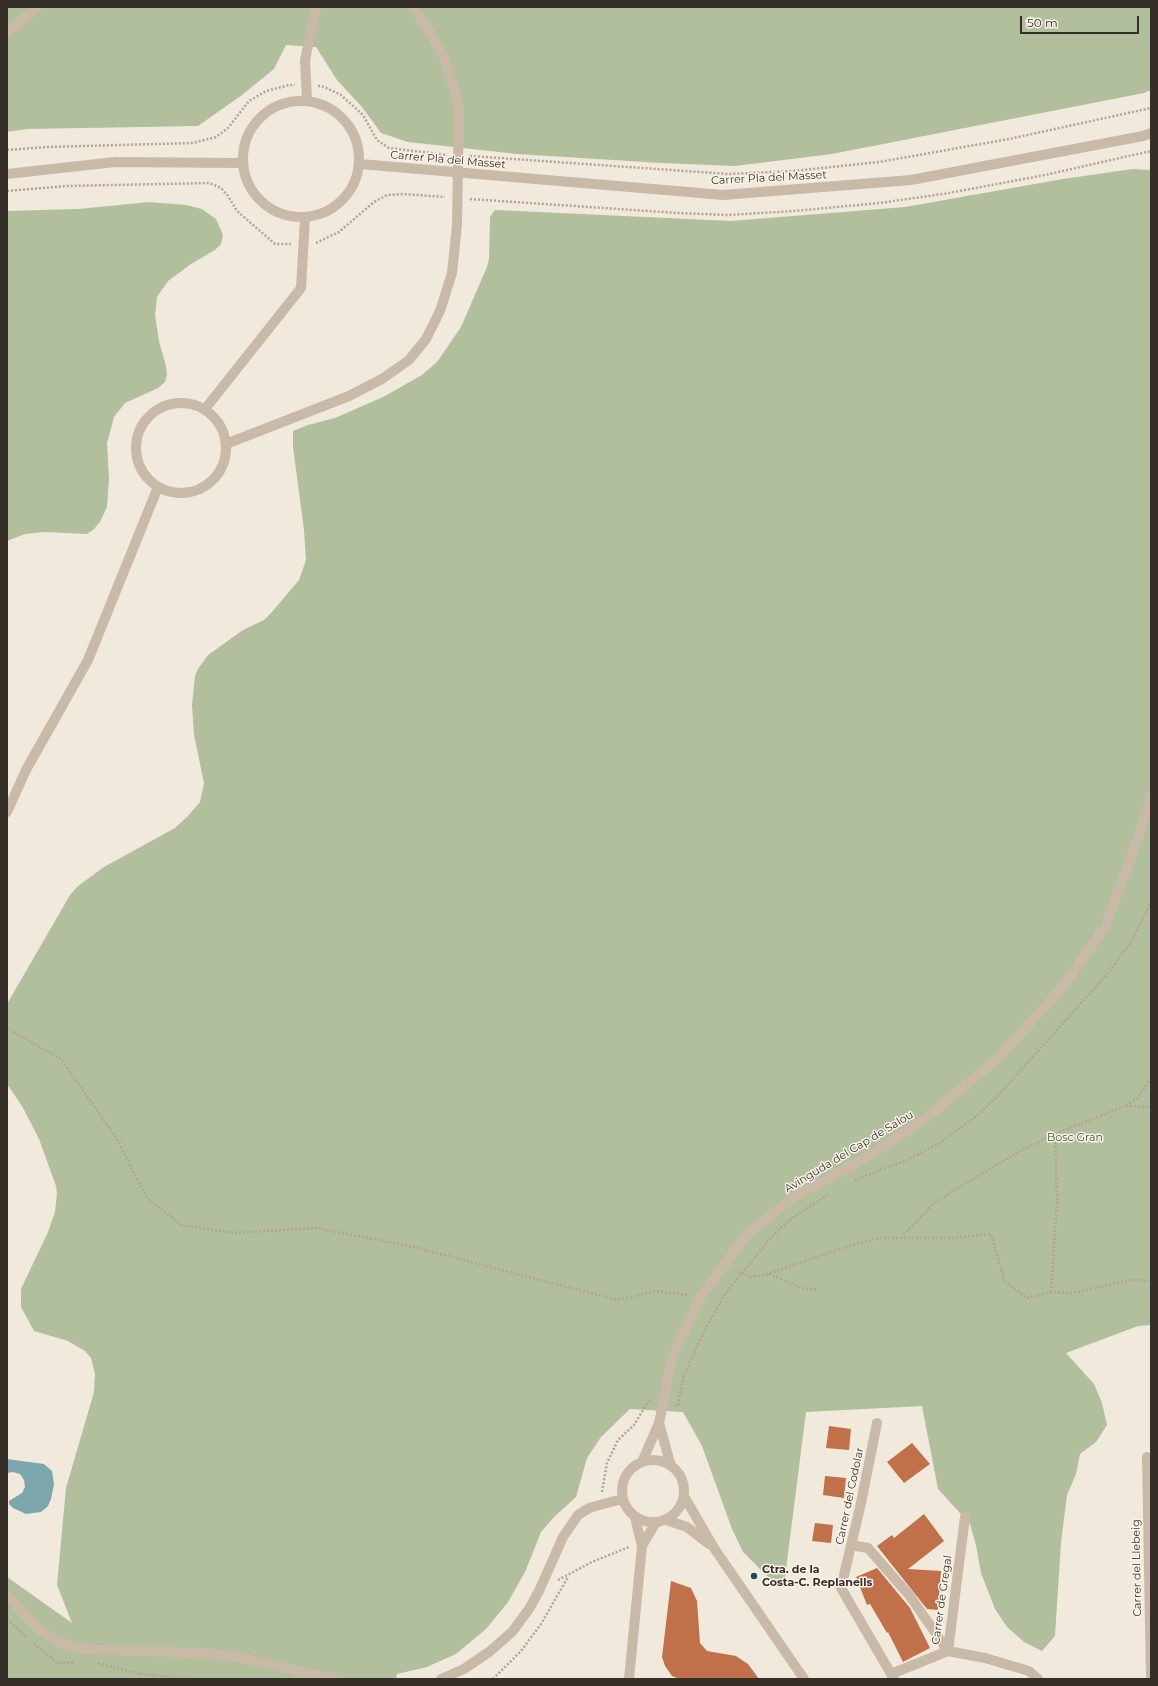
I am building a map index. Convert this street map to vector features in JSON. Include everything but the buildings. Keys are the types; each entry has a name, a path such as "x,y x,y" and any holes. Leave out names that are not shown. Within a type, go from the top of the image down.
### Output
{"street":[{"path":"7,32 38,7"},
{"path":"307,101 306,60 316,7"},
{"path":"226,444 349,396 382,379 409,360 426,339 440,311 452,273 456,225 459,106 445,60 430,32 413,7"},
{"path":"307,101 330,108 340,115 352,129 359,146 360,164 356,180 348,195 340,203 321,214 305,218 287,216 270,209 256,197 247,181 242,164 245,143 254,125 268,111 286,102 307,101"},
{"name":"Carrer Pla del Masset","path":"360,164 723,195 911,180 1143,136 1151,133"},
{"path":"7,174 115,162 242,164"},
{"path":"205,410 301,288 305,218"},
{"path":"182,402 194,404 213,416 220,424 226,444 226,456 222,468 214,478 205,486 194,491 182,493 170,492 158,487 149,480 137,460 135,448 137,436 149,415 159,408 182,402"},
{"path":"7,812 26,770 88,660 158,487"},
{"name":"Avinguda del Cap de Salou","path":"642,1462 659,1423 672,1359 701,1296 748,1233 798,1194 862,1160 925,1119 997,1059 1062,988 1105,927 1137,841 1151,796"},
{"name":"Avinguda del Cap de Salou","path":"659,1423 671,1466"},
{"name":"Carrer del Codolar","path":"877,1423 841,1588 892,1676"},
{"name":"Carrer del Llebeig","path":"1147,1457 1151,1679"},
{"path":"629,1679 642,1546 636,1517 622,1499 623,1484 629,1472 642,1462 656,1460 671,1466 682,1480 684,1496 714,1548 804,1679"},
{"path":"636,1517 651,1523 661,1521 677,1512 684,1496"},
{"path":"441,1679 464,1668 489,1652 512,1632 529,1609 569,1526 578,1515 589,1508 622,1499"},
{"name":"Carrer de Gregal","path":"892,1676 948,1651 965,1517"},
{"path":"642,1546 661,1521"},
{"path":"661,1521 687,1527 714,1548"},
{"path":"851,1545 868,1548 908,1594 948,1651 986,1658 1029,1671 1038,1679"},
{"path":"7,1595 40,1631 59,1642 79,1649 212,1654 271,1664 332,1679"}],"path":[{"path":"7,150 47,147 193,143 216,137 228,128 249,101 266,91 289,85 302,86"},
{"path":"316,86 322,86 341,94 363,116 377,140 389,148 434,154"},
{"path":"479,157 730,174 793,171 879,162 1009,139 1151,108"},
{"path":"7,192 67,186 210,183 221,188 228,196 237,212 275,244 299,244"},
{"path":"315,244 339,232 374,202 387,195 431,196"},
{"path":"851,1181 907,1160 938,1144 978,1115 1001,1092 1110,971 1132,940 1151,902"},
{"path":"7,1028 61,1059 117,1139 147,1198 181,1225 234,1232 316,1228 414,1247 617,1300 655,1291 701,1296"},
{"path":"901,1238 935,1202 1018,1152 1055,1134 1125,1106 1137,1099 1151,1078"},
{"path":"1125,1106 1151,1107"},
{"path":"1050,1292 1057,1202 1055,1134"},
{"path":"604,1504 601,1489 607,1462 618,1440 634,1425 649,1400 662,1404 678,1406 684,1375 702,1336 723,1297 775,1234 792,1218 830,1193"},
{"path":"725,1265 741,1274 753,1277 768,1274 842,1248 879,1238 953,1238 991,1234 1005,1282 1027,1298 1050,1292 1073,1293 1131,1280 1151,1281"},
{"path":"768,1274 804,1289 818,1289"},
{"path":"493,1679 521,1651 541,1624 568,1577 592,1562 627,1547 642,1546"},
{"path":"139,1679 140,1674"}],"green space":[{"path":"8,7 1151,7 1151,90 1144,93 832,154 735,166 661,163 517,154 408,142 381,133 362,107 337,80 316,47 286,45 274,69 242,95 198,126 27,129 7,132"},
{"name":"Bosc Gran","path":"1133,169 1151,170 1151,1325 1138,1326 1066,1353 1094,1384 1102,1403 1107,1425 1096,1442 1080,1454 1076,1474 1067,1495 1061,1542 1055,1636 1042,1651 1024,1642 1007,1627 995,1609 981,1573 976,1545 970,1524 938,1489 922,1406 806,1412 784,1585 775,1582 766,1575 743,1552 732,1529 702,1446 683,1412 630,1409 601,1437 587,1458 576,1497 554,1517 541,1532 525,1572 508,1602 486,1629 456,1654 427,1667 397,1674 396,1679 7,1679 7,1577 72,1623 57,1585 66,1488 94,1392 95,1374 91,1358 85,1351 68,1341 34,1331 21,1307 21,1289 48,1232 55,1212 57,1194 56,1186 39,1139 22,1106 7,1084 7,1004 70,895 78,886 104,867 175,828 200,802 204,783 194,735 192,705 195,676 198,669 208,655 243,630 264,620 272,612 299,580 306,560 304,530 293,447 293,431 308,425 335,418 383,397 422,375 437,362 461,327 487,267 489,259 490,217 495,210 731,221 905,207 1063,179"},
{"path":"149,202 186,205 202,209 216,219 223,235 221,244 215,250 191,264 168,281 157,297 155,315 159,341 166,366 167,374 165,382 158,388 125,403 114,417 107,443 109,479 107,507 100,522 94,529 87,534 44,532 25,534 7,541 7,211 78,209"}],"water":[{"path":"7,1459 44,1464 52,1471 54,1484 51,1499 48,1506 41,1512 26,1514 13,1508 9,1504 9,1501 22,1493 25,1487 24,1480 20,1474 13,1472 7,1473"}],"place":[{"name":"Ctra. de la Costa-C. Replanells","path":"754,1576"}]}
